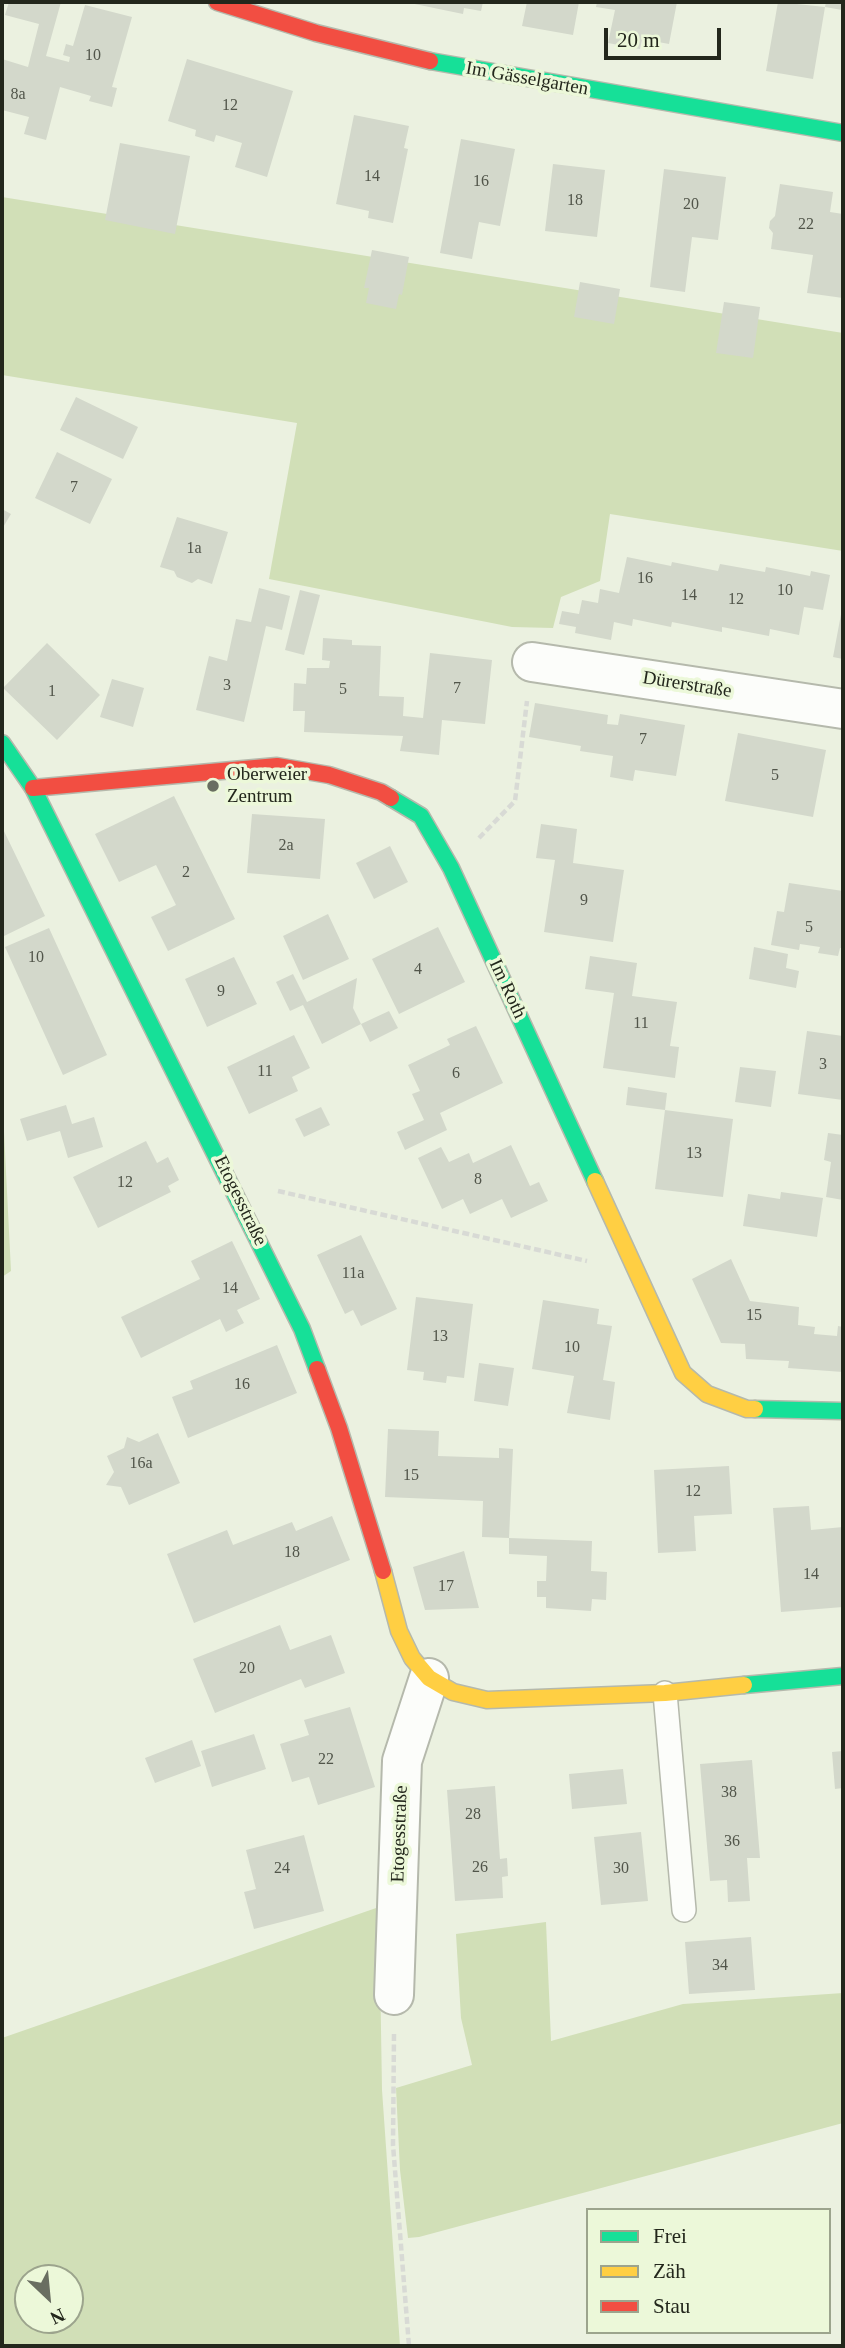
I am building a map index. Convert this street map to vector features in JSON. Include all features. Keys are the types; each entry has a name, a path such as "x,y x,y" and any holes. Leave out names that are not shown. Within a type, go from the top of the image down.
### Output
{"street":[{"name":"Im Gässelgarten","path":"217,2 316,33 447,65 843,133"},
{"name":"Dürerstraße","path":"531,662 843,709"},
{"name":"Etogesstraße","path":"2,743 33,788 302,1329 339,1428 372,1532 399,1631 412,1658 429,1678 453,1692 487,1700 665,1693 843,1676"},
{"name":"Im Roth","path":"33,788 277,766 329,775 381,792 421,816 451,868 683,1373 707,1394 747,1409 843,1411"},
{"name":"Etogesstraße","path":"394,1995 402,1761 429,1678"}],"lane":[{"path":"665,1693 684,1910"}],"path":[{"path":"451,868 514,801 531,662"},
{"path":"230,1180 636,1272"},
{"path":"394,1995 393,2144 409,2346"}],"green space":[{"path":"2,197 843,333 843,551 610,514 600,581 561,597 553,628 512,627 269,579 297,423 2,375"},
{"path":"2,1092 11,1271 2,1277"},
{"path":"379,1907 382,2090 400,2346 2,2346 2,2038"},
{"path":"546,1922 551,2041 683,2004 843,1993 843,2123 408,2238 400,2170 396,2088 472,2065 461,2018 456,1934"}],"building":[{"path":"9,2 61,2 46,56 69,62 70,57 63,55 66,44 73,46 85,5 132,17 112,87 117,88 112,107 89,101 91,96 60,87 46,140 24,134 29,117 2,110 2,59 28,67 39,24 5,15"},
{"path":"405,2 483,2 481,11 464,8 463,14"},
{"path":"527,2 579,2 573,35 522,26"},
{"path":"597,2 677,2 669,44 642,39 640,49 608,43 615,10 596,7"},
{"path":"778,2 825,7 813,79 766,71"},
{"path":"826,2 843,2 842,10 825,7"},
{"path":"187,59 293,91 267,177 235,167 242,143 216,135 214,142 195,136 196,130 168,121"},
{"path":"354,115 409,126 404,148 408,149 393,223 368,218 369,211 336,204"},
{"path":"461,139 515,149 500,226 479,222 472,259 440,253"},
{"path":"120,143 190,156 175,234 105,220"},
{"path":"553,164 605,170 597,237 545,231"},
{"path":"664,169 726,177 718,240 692,237 685,292 650,287"},
{"path":"780,184 833,192 830,212 843,214 843,298 807,293 813,255 771,249 773,233 769,228 770,221 775,216"},
{"path":"372,250 409,257 402,295 399,294 396,309 366,303 369,288 364,288"},
{"path":"580,282 620,289 614,324 574,317"},
{"path":"724,302 760,307 753,358 716,353"},
{"path":"76,397 138,427 123,459 60,430"},
{"path":"57,452 112,479 90,524 35,498"},
{"path":"2,509 11,514 2,529"},
{"path":"177,517 228,532 212,584 198,579 192,583 177,577 174,571 160,567"},
{"path":"627,557 671,566 672,562 718,571 720,564 765,572 766,567 810,576 811,571 830,575 823,610 804,607 799,635 770,629 769,636 722,627 722,632 672,622 671,627 633,619 632,626 614,622 611,640 575,633 576,627 559,624 562,611 579,614 582,600 598,603 600,589 619,593"},
{"path":"259,588 290,596 282,630 266,626 244,722 196,710 209,656 227,661 236,619 251,622"},
{"path":"300,590 320,595 304,655 285,650"},
{"path":"843,610 843,659 833,657"},
{"path":"323,638 352,640 352,645 381,646 379,696 404,697 403,716 423,718 430,653 492,660 485,724 442,720 439,755 400,751 403,736 304,732 305,711 293,711 294,683 306,684 307,668 329,668 330,661 322,660"},
{"path":"47,643 100,695 57,740 3,688"},
{"path":"112,679 144,688 133,727 100,717"},
{"path":"535,703 608,715 607,724 618,725 620,714 685,725 676,776 635,770 633,781 610,777 613,756 580,751 581,746 529,737"},
{"path":"738,733 826,750 813,817 725,801"},
{"path":"174,796 235,919 168,951 151,917 176,905 156,865 119,882 95,834"},
{"path":"252,814 325,819 320,879 247,873"},
{"path":"541,824 577,829 573,863 624,870 613,942 544,932 555,860 536,858"},
{"path":"2,827 45,916 2,937"},
{"path":"390,846 408,882 374,899 356,863"},
{"path":"789,883 843,891 843,948 840,948 838,956 818,953 820,947 800,944 799,950 771,945 777,911 784,912"},
{"path":"328,914 349,959 303,980 283,936"},
{"path":"438,927 465,982 399,1014 372,959"},
{"path":"49,928 107,1055 63,1075 5,947"},
{"path":"754,947 788,954 786,968 799,971 796,988 749,979"},
{"path":"590,956 637,963 632,996 677,1002 670,1046 679,1047 675,1078 603,1068 614,993 585,989"},
{"path":"234,957 257,1004 207,1027 185,979"},
{"path":"293,974 307,1002 357,978 353,1008 361,1024 322,1044 303,1005 290,1011 276,982"},
{"path":"389,1011 398,1028 370,1042 361,1024"},
{"path":"476,1026 503,1083 440,1113 447,1130 405,1150 397,1132 424,1120 412,1094 420,1091 408,1065 450,1045 447,1039"},
{"path":"807,1031 843,1036 843,1100 798,1094"},
{"path":"294,1035 310,1068 292,1077 298,1091 249,1114 227,1067"},
{"path":"740,1067 776,1071 771,1107 735,1102"},
{"path":"628,1087 667,1093 665,1110 626,1105"},
{"path":"66,1105 72,1124 94,1117 103,1147 68,1158 60,1131 27,1141 20,1119"},
{"path":"321,1107 330,1125 304,1137 295,1119"},
{"path":"665,1110 733,1119 723,1197 655,1189"},
{"path":"828,1133 843,1135 843,1200 826,1197 831,1162 824,1160"},
{"path":"146,1141 157,1163 168,1157 179,1180 168,1186 171,1192 98,1228 73,1177"},
{"path":"511,1145 530,1186 539,1182 548,1201 511,1218 502,1199 470,1214 463,1199 442,1209 418,1158 441,1147 449,1162 469,1153 473,1163"},
{"path":"781,1192 823,1198 817,1237 743,1226 748,1194 780,1199"},
{"path":"361,1235 397,1309 361,1326 353,1310 345,1314 317,1255"},
{"path":"232,1241 260,1299 237,1310 244,1323 226,1332 220,1319 141,1358 121,1317 200,1279 191,1261"},
{"path":"731,1259 750,1301 799,1307 798,1325 815,1327 814,1334 837,1336 838,1326 843,1327 843,1372 788,1368 789,1361 746,1359 745,1344 721,1343 692,1279"},
{"path":"416,1297 473,1304 464,1378 447,1376 446,1383 423,1380 424,1372 407,1370"},
{"path":"543,1300 599,1309 597,1324 612,1326 603,1380 615,1382 610,1420 567,1413 574,1376 532,1369"},
{"path":"277,1345 297,1393 188,1438 172,1397 193,1389 190,1381"},
{"path":"479,1363 514,1368 508,1406 474,1401"},
{"path":"388,1429 439,1431 438,1456 499,1458 499,1448 513,1449 509,1538 482,1537 483,1501 385,1497"},
{"path":"158,1433 180,1483 129,1505 121,1487 106,1485 114,1472 107,1456 124,1448 127,1437 139,1442"},
{"path":"729,1466 732,1514 694,1516 696,1551 658,1553 654,1470"},
{"path":"809,1506 811,1530 843,1527 843,1607 781,1612 773,1508"},
{"path":"332,1516 350,1560 194,1623 167,1554 227,1530 233,1545 292,1522 296,1531"},
{"path":"509,1538 592,1541 591,1571 607,1572 606,1600 592,1599 591,1611 546,1608 546,1597 537,1597 537,1581 546,1581 547,1556 509,1554"},
{"path":"464,1551 479,1608 425,1610 413,1567"},
{"path":"280,1625 290,1650 331,1635 345,1673 305,1688 301,1679 215,1713 193,1659"},
{"path":"350,1707 375,1787 318,1805 309,1777 292,1782 280,1744 309,1735 304,1720"},
{"path":"254,1734 266,1769 212,1787 201,1751"},
{"path":"192,1740 201,1766 155,1783 145,1758"},
{"path":"843,1751 843,1788 835,1789 832,1752"},
{"path":"752,1760 760,1858 747,1858 750,1901 728,1902 727,1880 710,1881 700,1764"},
{"path":"623,1769 627,1804 572,1809 569,1774"},
{"path":"495,1786 500,1859 507,1858 508,1876 502,1877 503,1898 455,1901 447,1790"},
{"path":"641,1832 648,1901 601,1905 594,1837"},
{"path":"304,1835 324,1911 254,1929 244,1892 256,1889 246,1850"},
{"path":"751,1937 755,1990 689,1994 685,1942"}],"traffic: fast":[{"path":"430,61 843,133"},
{"path":"2,743 33,788 302,1329 317,1369"},
{"path":"391,798 421,816 451,868 595,1181"},
{"path":"755,1409 843,1411"},
{"path":"744,1685 843,1676"}],"traffic: slow":[{"path":"595,1181 683,1373 707,1394 747,1409 755,1409"},
{"path":"383,1571 399,1631 412,1658 429,1678 453,1692 487,1700 665,1693 744,1685"}],"traffic: jam":[{"path":"217,2 316,33 430,61"},
{"path":"33,788 277,766 329,775 381,792 391,798"},
{"path":"317,1369 339,1428 383,1571"}],"place":[{"name":"Oberweier Zentrum","path":"213,786"}]}
